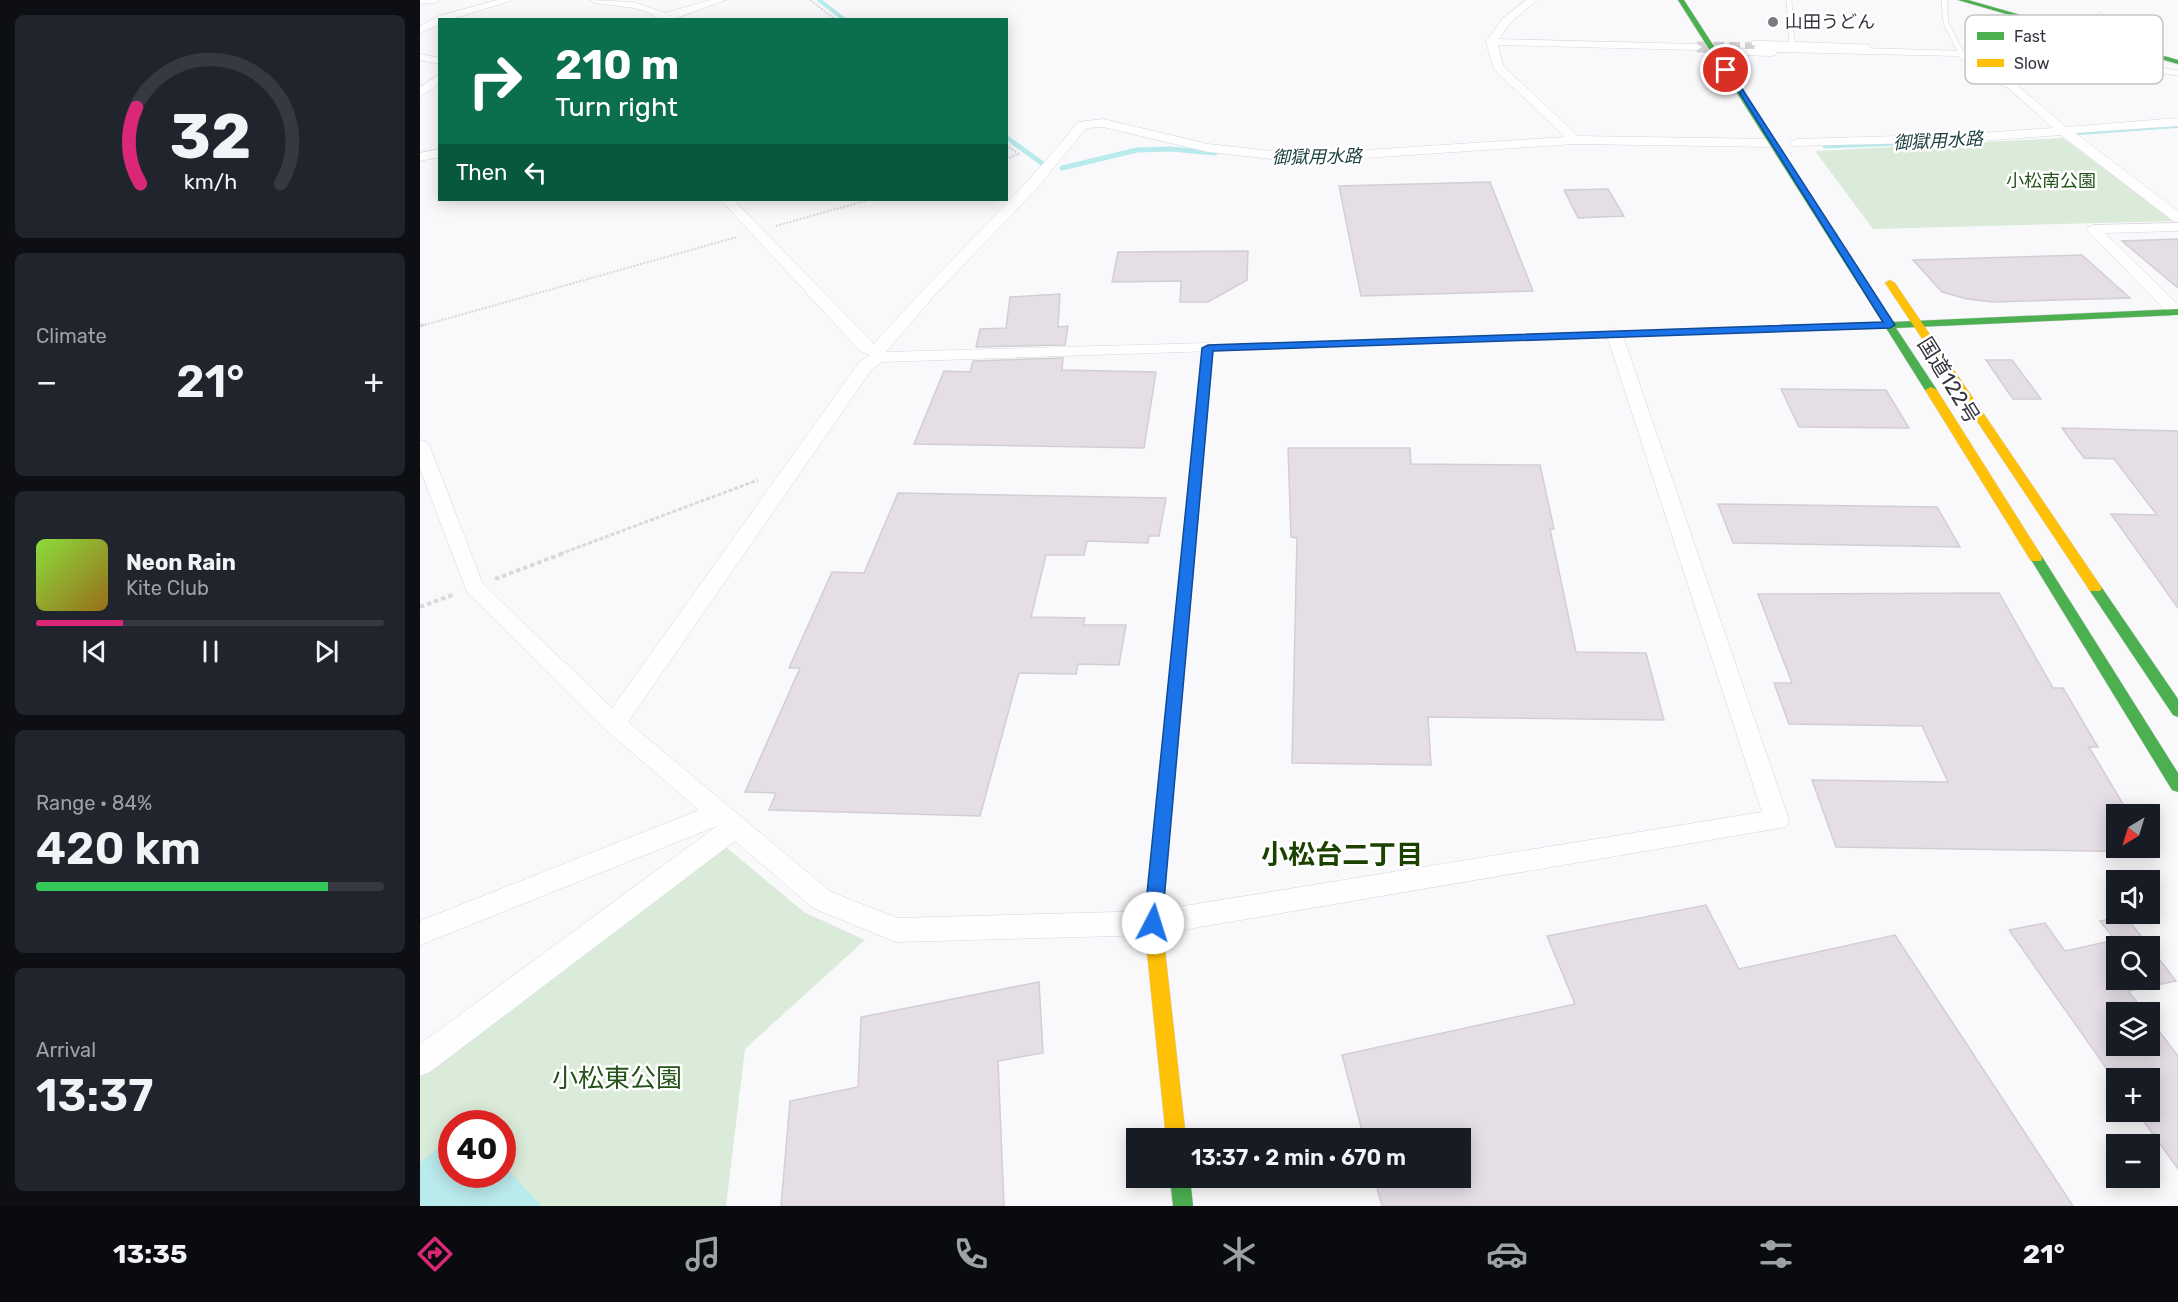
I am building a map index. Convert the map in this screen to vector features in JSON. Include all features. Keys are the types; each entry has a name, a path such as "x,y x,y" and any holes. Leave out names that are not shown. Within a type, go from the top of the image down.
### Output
{"main road":[{"name":"国道122号","path":"1681,0 1890,325 2178,786"},
{"path":"1961,0 2014,15"},
{"path":"1986,0 2039,15"},
{"path":"1731,47 1746,70"},
{"path":"2163,51 2178,55"},
{"path":"2163,58 2178,62"},
{"name":"国道122号","path":"1885,276 2178,711"},
{"path":"1175,1128 1153,923 1208,348 2178,313"},
{"path":"1181,1188 1183,1206"}],"street":[{"path":"420,1 435,0"},
{"path":"443,18 508,0"},
{"path":"595,0 632,5 662,14 665,18 721,0"},
{"path":"1532,0 1497,31 1491,42 1493,57 1498,67 1575,140"},
{"path":"420,30 438,21"},
{"path":"1491,42 1696,46"},
{"path":"1592,45 1597,49 1715,51"},
{"path":"1757,46 1961,53 1965,56"},
{"path":"1731,47 1871,54 1869,50"},
{"path":"421,58 438,61"},
{"path":"420,93 438,79"},
{"path":"2008,84 2064,131 2178,218"},
{"path":"1796,143 1955,138 2178,122"},
{"path":"614,724 866,365 878,353 910,310 1055,162 1082,125 1103,123 1208,148 1272,155 1335,156 1575,140 1773,143"},
{"path":"420,157 438,153"},
{"path":"728,201 866,348 878,353 1208,348"},
{"path":"2178,227 2093,229 2178,313"},
{"path":"420,445 474,587 614,724 822,900 896,930 1153,923 1777,820 1614,333"},
{"path":"420,933 727,820"},
{"path":"420,1062 727,820"}],"lane":[{"path":"1788,0 1792,45"},
{"path":"1946,0 1944,2 1946,24 1961,53 1965,53"},
{"path":"1757,46 1867,47 1869,50"},
{"path":"2163,71 2178,73"}],"path":[{"path":"810,0 833,18"},
{"path":"1008,146 1019,154 1008,158"},
{"path":"420,326 864,201"},
{"path":"420,607 795,466"}],"green space":[{"name":"小松南公園","path":"2063,138 2175,221 1873,229 1815,151"},
{"name":"小松東公園","path":"722,844 804,912 865,940 745,1049 726,1206 420,1206 420,1073"}],"water":[{"path":"438,1148 438,1188 516,1188 516,1179 542,1206 420,1206 420,1163"}],"building":[{"path":"1490,182 1533,291 1361,296 1339,186"},
{"path":"1608,189 1624,216 1578,218 1564,190"},
{"path":"2178,239 2178,288 2122,241"},
{"path":"1248,251 1247,280 1208,302 1180,302 1181,281 1112,282 1118,252"},
{"path":"2082,255 2130,298 1993,302 1967,299 1942,292 1913,260"},
{"path":"1060,294 1058,327 1068,326 1065,345 976,347 980,329 1006,328 1010,297"},
{"path":"1063,358 1062,370 1156,372 1144,448 914,444 944,371 970,372 973,361"},
{"path":"1986,360 2012,360 2041,399 2013,399"},
{"path":"1781,389 1886,390 1909,428 1799,427"},
{"path":"2062,428 2178,431 2178,608 2111,514 2157,515 2114,459 2084,458"},
{"path":"1288,448 1410,448 1411,464 1540,465 1554,529 1550,529 1576,652 1646,653 1664,720 1428,717 1431,765 1292,763 1297,538 1291,537"},
{"path":"898,493 1166,498 1159,536 1149,536 1148,543 1087,541 1084,555 1046,555 1031,617 1085,618 1083,625 1126,625 1119,665 1078,664 1076,674 1019,673 980,816 769,810 776,793 745,792 800,668 789,668 832,572 864,573"},
{"path":"1718,504 1937,507 1960,547 1733,543"},
{"path":"1999,593 2053,688 2063,688 2098,747 2089,747 2123,804 2106,804 2106,851 1836,847 1812,780 1948,782 1922,726 1789,724 1774,683 1792,683 1758,594"},
{"path":"1706,905 1739,969 1895,935 2073,1206 1382,1206 1377,1188 1471,1188 1471,1128 1361,1128 1342,1055 1575,1004 1547,936"},
{"path":"2106,920 2106,924 2131,924 2141,936 2112,936 2100,921"},
{"path":"2045,923 2065,951 2106,942 2106,990 2133,990 2128,991 2137,1002 2106,1002 2106,1056 2160,1056 2160,1032 2178,1056 2178,1169 2160,1144 2160,1134 2153,1134 2144,1122 2160,1122 2160,1068 2106,1068 2009,930"},
{"path":"2160,960 2176,981 2160,984"},
{"path":"1039,982 1043,1053 998,1061 1004,1206 781,1206 790,1101 858,1087 861,1017"}],"waterway":[{"name":"御獄用水路","path":"819,0 842,18"},
{"name":"御獄用水路","path":"2079,133 2178,126"},
{"name":"御獄用水路","path":"1008,138 1016,144"},
{"name":"御獄用水路","path":"1014,143 1043,164"},
{"name":"御獄用水路","path":"1825,146 1904,143 1865,144"},
{"name":"御獄用水路","path":"1062,168 1137,150 1170,149 1215,153"}],"tunnel":[{"path":"1697,47 1759,48"}],"traffic: fast":[{"path":"1681,0 1931,390"},
{"path":"1961,0 2014,15"},
{"path":"2163,58 2178,62"},
{"path":"1538,337 2178,312"},
{"path":"1160,852 1201,420"},
{"path":"2036,558 2178,786"},
{"path":"2095,588 2178,711"},
{"path":"1181,1188 1183,1206"}],"traffic: slow":[{"path":"1890,283 2095,588"},
{"path":"1201,420 1208,348 1538,337"},
{"path":"1931,390 2036,558"},
{"path":"1160,852 1153,923 1175,1128"}],"place":[{"name":"山田うどん","path":"1773,22"}],"district":[{"name":"小松台二丁目","path":"1342,855"}],"route":[{"path":"1153,923 1208,348 1890,325 1726,70"}]}
